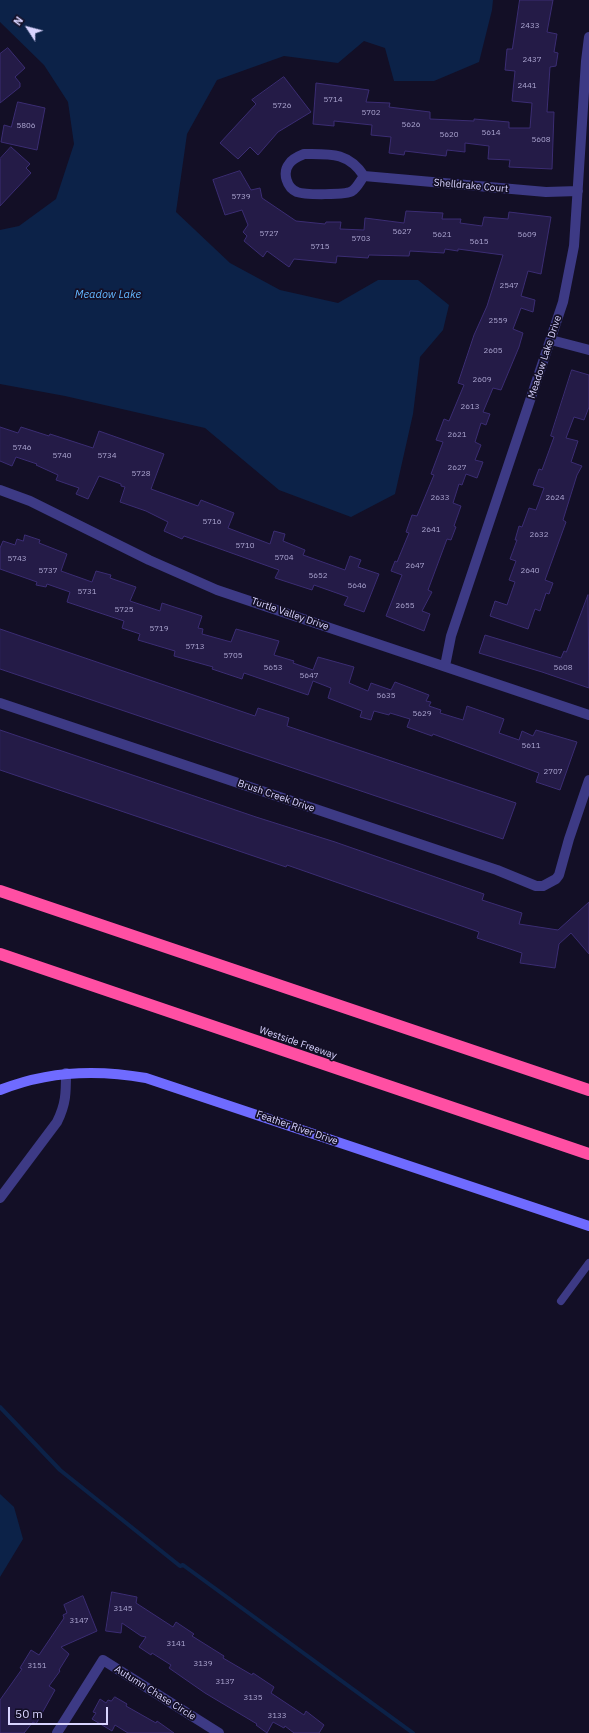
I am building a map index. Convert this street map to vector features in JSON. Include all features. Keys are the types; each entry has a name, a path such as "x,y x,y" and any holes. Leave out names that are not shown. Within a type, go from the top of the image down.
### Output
{"highway":[{"path":"0,891 589,1090"},
{"name":"Westside Freeway","path":"0,954 589,1154"}],"street":[{"name":"Meadow Lake Drive","path":"445,666 454,629 563,302 572,262 589,37"},
{"path":"304,154 325,154 338,155 345,158 357,167 364,176 352,192 344,194 298,192 291,188 286,181 285,173 288,164 296,157 304,154"},
{"name":"Shelldrake Court","path":"364,176 546,192 578,191"},
{"path":"551,340 589,350"},
{"name":"Turtle Valley Drive","path":"0,490 30,501 149,560 210,587 589,715"},
{"name":"Brush Creek Drive","path":"0,702 497,870 536,886 551,883 559,875 569,839 589,780"},
{"path":"0,1198 56,1122 63,1109 66,1098 66,1073"},
{"name":"Feather River Drive","path":"0,1090 37,1078 66,1073 120,1073 146,1078 168,1084 589,1226"},
{"name":"Autumn Chase Circle","path":"57,1733 103,1660 219,1733"}],"lane":[{"path":"560,1301 589,1263"}],"water":[{"name":"Meadow Lake","path":"0,0 493,0 492,10 479,62 434,81 394,81 385,48 364,41 338,63 284,56 217,80 187,134 176,212 230,263 280,290 338,303 378,280 418,280 449,305 443,330 420,357 413,414 395,494 351,517 279,490 205,428 65,396 0,384 0,230 19,226 56,199 74,144 68,102 44,65 0,22"},
{"path":"0,1494 14,1507 23,1539 0,1577"}],"building":[{"path":"520,0 553,0 547,32 557,34 554,52 558,53 556,66 550,67 547,112 554,112 552,169 509,167 510,160 488,159 489,146 465,143 465,152 447,150 446,156 405,151 404,155 389,153 391,137 371,135 372,125 334,121 334,126 313,124 316,83 369,90 366,102 390,103 389,107 430,112 430,119 474,121 474,119 509,122 509,128 530,128 532,103 512,101 515,71 505,70 507,49 512,49"},
{"path":"8,48 25,68 15,77 20,83 20,87 0,103 0,54"},
{"path":"284,77 311,112 278,132 258,155 250,147 238,159 220,143 256,104 252,100"},
{"path":"18,102 45,108 37,150 1,142 4,125 11,127"},
{"path":"11,147 30,164 26,168 31,173 0,206 0,159"},
{"path":"240,171 251,190 260,188 262,198 296,221 325,224 326,222 341,222 340,229 364,230 365,218 404,223 406,211 443,213 442,219 461,219 460,223 482,226 484,217 508,219 509,212 551,217 541,274 528,271 521,296 535,300 533,312 521,308 513,329 523,333 519,347 501,390 493,388 483,412 490,414 486,425 481,423 475,442 481,445 475,460 483,462 477,478 466,474 462,485 459,484 453,503 461,506 454,526 456,527 451,540 447,539 428,590 432,592 422,611 430,614 424,631 386,616 402,575 391,571 395,561 397,562 409,533 406,532 412,515 417,516 434,475 431,474 443,442 436,440 444,419 449,421 464,385 458,383 474,335 487,306 503,255 458,249 458,251 445,249 444,253 410,251 409,256 369,255 368,258 337,256 336,263 294,259 289,267 267,251 263,257 244,241 247,236 243,232 248,225 242,210 225,215 213,180"},
{"path":"572,370 589,375 589,407 584,420 574,417 566,438 578,441 571,462 582,466 577,475 563,520 566,522 545,580 553,583 549,594 546,593 540,611 535,609 528,629 490,616 495,601 507,605 515,582 509,580 516,561 510,559 517,540 515,540 519,526 522,527 529,508 536,510 544,488 533,485 539,469 542,470 554,437 551,436"},
{"path":"0,427 18,433 21,427 49,436 50,434 93,448 99,431 164,454 151,489 198,506 201,500 234,513 228,528 270,544 274,531 285,534 283,541 305,550 303,555 345,570 350,556 361,560 358,567 379,574 364,612 344,605 348,597 314,585 312,590 275,578 279,570 184,536 182,539 164,531 168,522 146,511 120,502 125,487 121,486 121,484 99,476 88,499 76,494 79,488 56,480 58,475 36,465 37,464 16,457 12,466 0,461"},
{"path":"25,535 40,540 39,543 67,554 61,571 92,582 96,571 111,575 110,578 136,587 130,601 160,611 162,603 202,616 198,628 203,629 202,634 231,642 236,629 279,641 274,655 294,661 293,663 313,670 318,657 354,667 349,683 368,691 371,683 391,690 395,682 429,695 426,701 431,702 429,706 441,710 440,713 463,720 467,706 504,719 499,733 519,740 522,731 533,736 536,730 577,742 560,790 536,782 539,773 433,734 432,736 407,727 410,719 390,713 389,715 374,711 371,720 360,717 362,711 328,698 331,688 313,681 308,695 244,673 242,679 212,669 213,667 174,656 175,651 138,640 140,634 122,628 124,621 67,602 70,592 47,584 46,587 36,585 37,582 0,569 0,548 3,541 15,545 17,539 23,541"},
{"path":"588,595 589,688 479,653 485,635 561,658 564,651 566,652"},
{"path":"0,629 255,716 258,708 289,718 287,726 516,803 503,839 0,669"},
{"path":"0,730 256,817 335,842 484,894 482,900 522,913 519,924 558,930 589,902 589,954 571,933 559,944 555,968 520,963 522,953 477,938 479,932 287,865 286,867 0,770"},
{"path":"112,1592 137,1597 136,1603 173,1627 176,1622 194,1634 192,1636 224,1656 223,1658 252,1675 253,1673 274,1687 271,1693 304,1715 306,1711 324,1725 319,1733 294,1733 285,1726 284,1728 273,1722 267,1733 256,1725 257,1724 205,1693 169,1668 171,1665 139,1647 146,1637 141,1636 122,1623 121,1633 106,1631"},
{"path":"83,1596 97,1631 61,1647 69,1654 59,1670 60,1671 49,1686 55,1690 36,1724 33,1722 24,1733 0,1733 0,1700 22,1669 20,1668 31,1650 39,1655 64,1618 63,1615 67,1613 64,1605"},
{"path":"115,1697 127,1704 126,1706 156,1723 157,1721 174,1733 128,1733 115,1725 112,1731 92,1719 96,1713 93,1712 100,1699 106,1703 108,1700 111,1701"}],"waterway":[{"path":"0,1407 60,1470 180,1566 183,1565 413,1733"}]}
